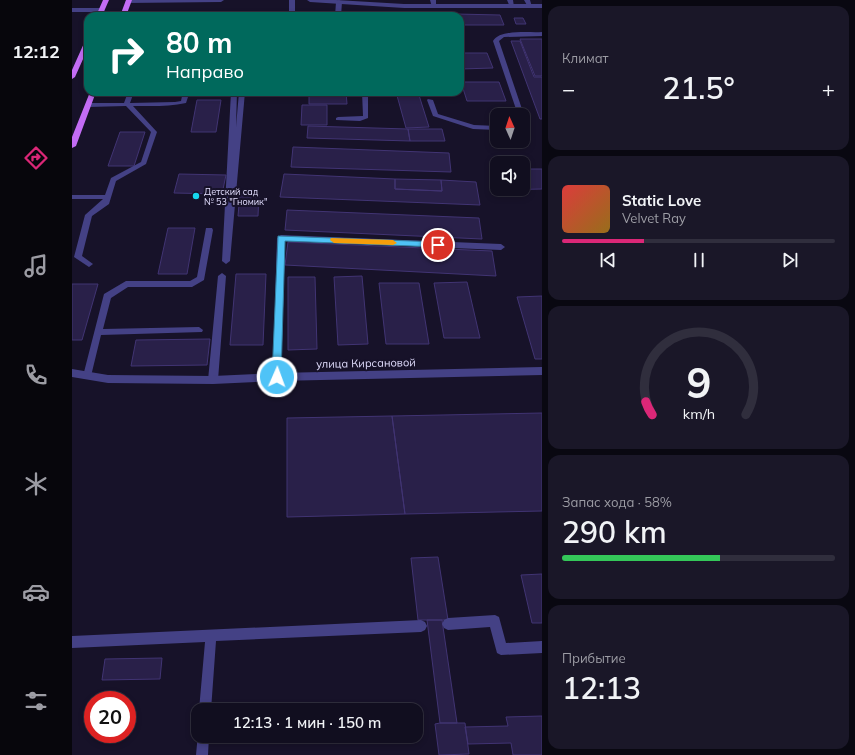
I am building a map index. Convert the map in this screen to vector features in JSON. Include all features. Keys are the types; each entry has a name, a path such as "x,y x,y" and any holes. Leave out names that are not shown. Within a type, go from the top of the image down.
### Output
{"main road":[{"path":"102,10 106,0"},
{"path":"125,12 129,1"},
{"path":"72,77 84,50"},
{"path":"72,146 91,96"}],"street":[{"path":"129,1 222,0"},
{"path":"310,0 340,2 529,3 542,6"},
{"path":"72,10 102,10"},
{"name":"улица Кирсановой","path":"72,373 108,379 213,380 277,377 542,371"}],"lane":[{"path":"292,0 292,12"},
{"path":"339,12 340,2"},
{"path":"519,108 496,41 503,35 542,34"},
{"path":"127,104 130,96"},
{"path":"88,105 175,104 184,102 185,96"},
{"path":"226,261 234,96"},
{"path":"226,261 238,96"},
{"path":"234,126 238,96"},
{"path":"226,261 242,96"},
{"path":"338,119 360,119 366,117 365,96"},
{"path":"430,100 435,115 473,127 490,128"},
{"path":"89,264 78,257 89,215 106,202 113,180 144,163 154,132 127,104"},
{"path":"72,197 108,197"},
{"path":"87,376 107,296 126,284 192,284 197,282 201,278 209,230"},
{"path":"277,377 281,238 501,247"},
{"path":"213,380 222,276"},
{"path":"98,332 199,330"},
{"path":"448,624 495,621 501,649 542,647"},
{"path":"72,642 421,626"},
{"path":"206,703 211,635"},
{"path":"202,755 203,743"}],"building":[{"path":"464,14 500,15 504,25 464,25"},
{"path":"514,18 523,18 526,24 516,24"},
{"path":"520,39 542,39 542,76 535,76"},
{"path":"511,41 520,41 534,77 542,77 542,119 540,119"},
{"path":"464,53 487,53 493,68 464,69"},
{"path":"464,82 499,82 506,101 467,101 464,92"},
{"path":"309,96 346,96 347,104 309,104"},
{"path":"397,96 419,96 429,127 406,128"},
{"path":"197,100 221,100 216,132 191,132"},
{"path":"302,105 327,105 327,125 301,125"},
{"path":"308,126 408,129 410,141 307,138"},
{"path":"408,129 442,129 445,141 410,141"},
{"path":"120,132 145,132 134,166 108,166"},
{"path":"293,147 449,153 451,172 291,167"},
{"path":"530,169 542,169 542,189 530,189"},
{"path":"179,174 226,175 222,194 174,193"},
{"path":"284,174 395,179 395,189 442,191 441,180 476,182 480,205 280,197"},
{"path":"395,179 441,180 442,191 395,189"},
{"path":"240,194 259,194 258,216 238,216"},
{"path":"287,210 479,218 482,239 285,230"},
{"path":"168,228 195,228 187,274 158,274"},
{"path":"288,242 492,251 496,276 285,265"},
{"path":"236,274 266,274 263,345 230,345"},
{"path":"362,276 368,344 338,345 334,277"},
{"path":"288,277 315,277 317,349 288,350"},
{"path":"467,282 480,338 444,338 434,283"},
{"path":"379,283 419,283 429,344 386,344"},
{"path":"72,284 98,284 82,340 72,340"},
{"path":"542,296 542,359 535,359 517,297"},
{"path":"210,339 207,365 131,366 136,340"},
{"path":"542,413 542,511 405,514 392,416"},
{"path":"392,416 405,514 287,517 287,418"},
{"path":"438,557 448,620 418,620 411,558"},
{"path":"542,574 542,623 532,623 521,575"},
{"path":"427,620 442,620 457,723 440,723"},
{"path":"162,658 160,679 102,680 105,659"},
{"path":"542,716 542,755 513,755 511,743 468,744 465,727 508,726 506,717"},
{"path":"465,723 469,754 439,755 435,724"}],"slow traffic":[{"path":"334,240 393,243"}],"place":[{"name":"Детский сад № 53 \"Гномик\"","path":"196,196"}],"route":[{"path":"277,377 281,238 438,245"}]}
